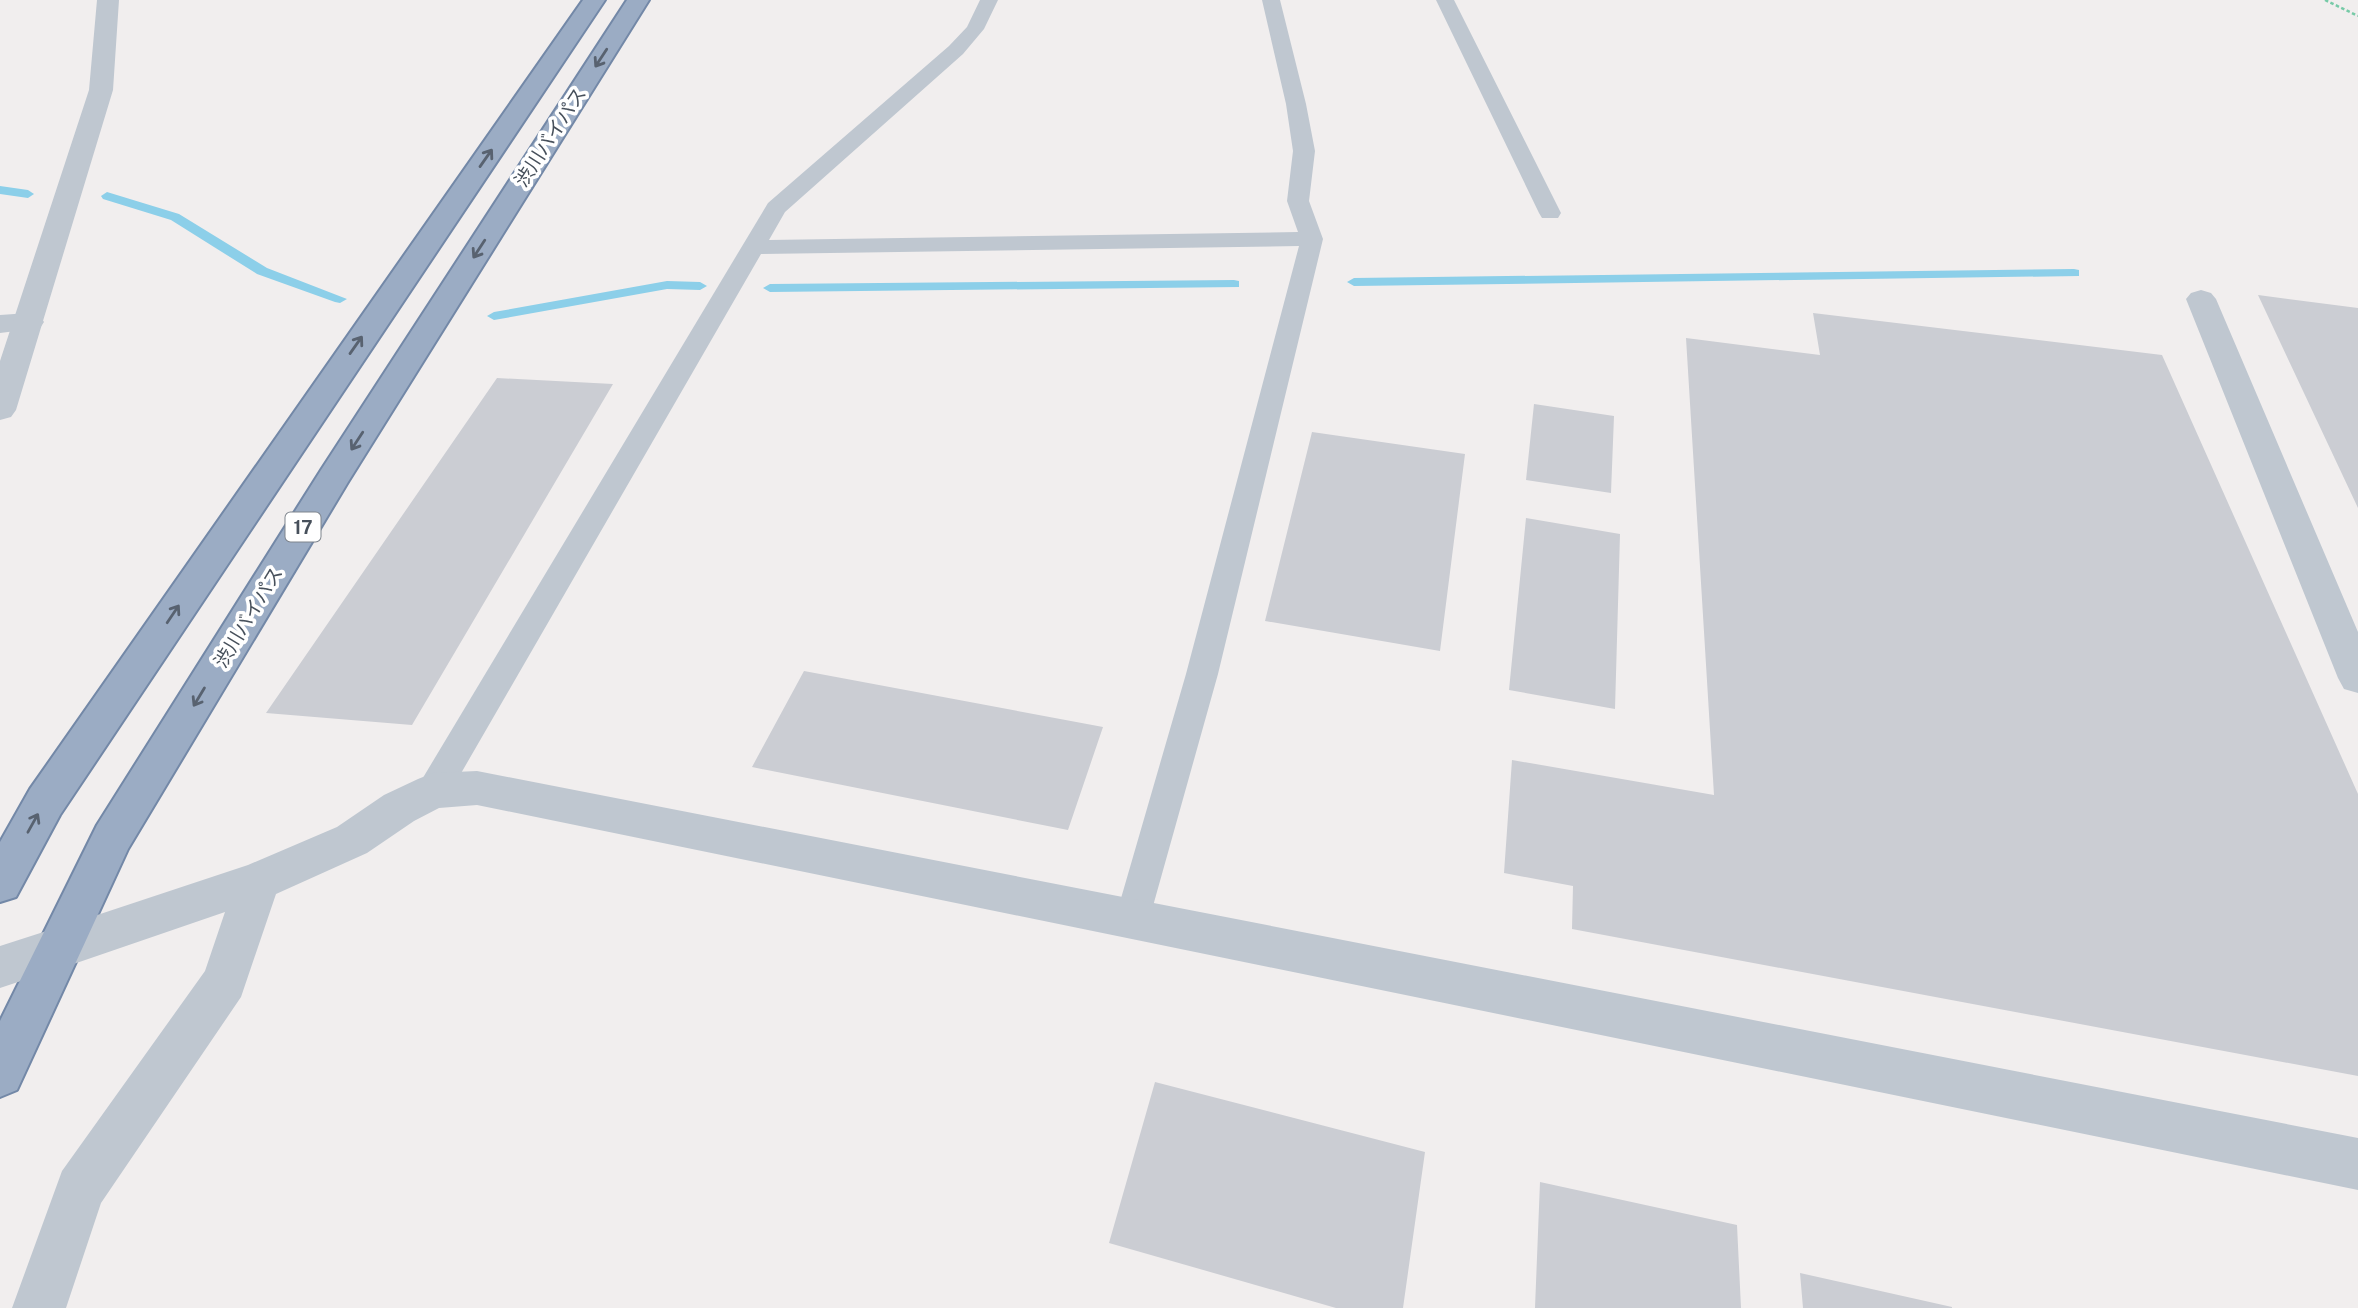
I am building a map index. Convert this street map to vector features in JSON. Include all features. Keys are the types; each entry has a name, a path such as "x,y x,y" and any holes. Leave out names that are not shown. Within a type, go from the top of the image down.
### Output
{"highway":[{"name":"渋川バイパス","path":"0,883 45,802 594,0"},
{"name":"渋川バイパス","path":"0,1073 112,838 333,478 638,0"}],"street":[{"path":"0,410 14,323 101,90 108,0"},
{"path":"2201,299 2358,678"},
{"path":"0,967 258,881 352,840 399,808 433,791 477,788 2358,1164"},
{"path":"39,1308 80,1189 224,982 258,881"}],"lane":[{"path":"433,791 776,208 956,50 975,29 989,0"},
{"path":"1133,919 1202,674 1312,239 1298,201 1304,151 1296,104 1271,0"},
{"path":"1445,0 1550,213"},
{"path":"754,247 1312,239"}],"path":[{"path":"2325,0 2358,16"}],"building":[{"path":"2258,295 2358,308 2358,508"},
{"path":"1813,313 2162,355 2358,794 2358,1076 1572,929 1573,886 1504,873 1512,760 1714,795 1686,338 1820,355"},
{"path":"497,378 613,384 412,725 266,713"},
{"path":"1534,404 1614,416 1611,493 1526,480"},
{"path":"1312,432 1465,454 1440,651 1265,621"},
{"path":"1526,518 1620,534 1615,709 1509,690"},
{"path":"804,671 1103,727 1068,830 752,767"},
{"path":"1155,1082 1425,1152 1403,1308 1336,1308 1109,1243"},
{"path":"1540,1182 1737,1225 1741,1308 1535,1308"},
{"path":"1800,1273 1952,1307 1952,1308 1803,1308"}],"waterway":[{"path":"0,190 28,194"},
{"path":"107,196 175,217 262,271 340,299"},
{"path":"1354,282 2074,273"},
{"path":"770,288 1234,284"},
{"path":"494,316 667,285 700,286"}]}
